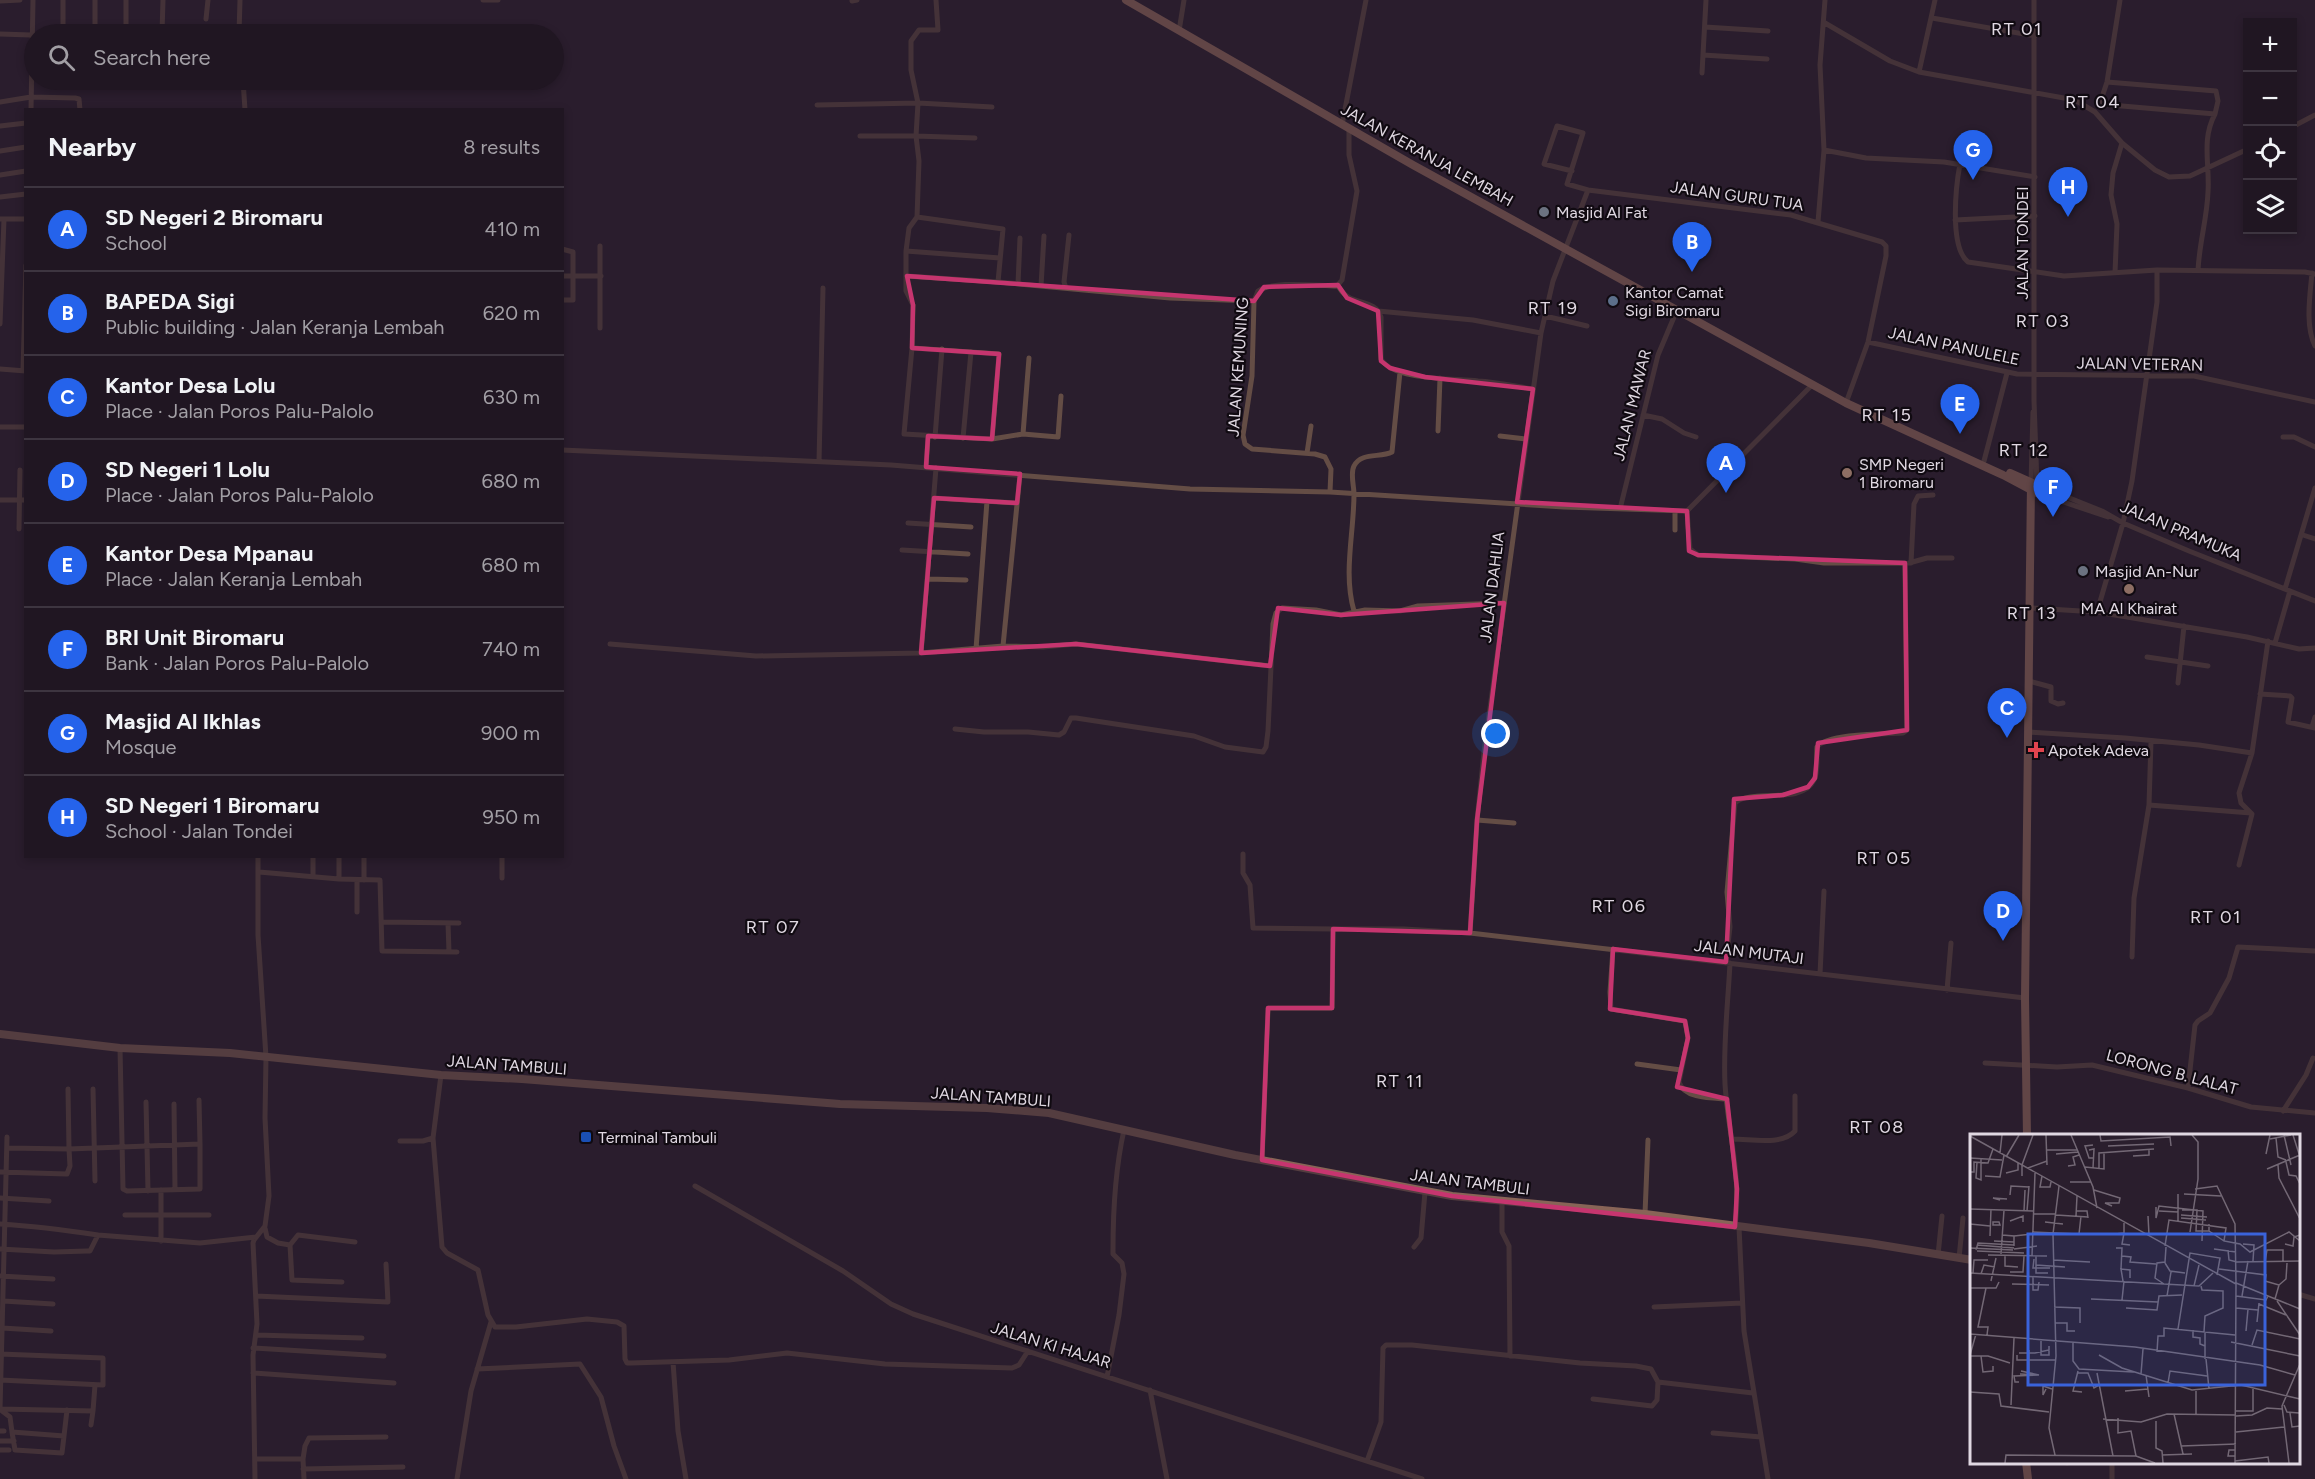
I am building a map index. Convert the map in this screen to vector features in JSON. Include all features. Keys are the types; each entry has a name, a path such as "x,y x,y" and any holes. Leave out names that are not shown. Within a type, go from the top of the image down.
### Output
{"main road":[{"name":"JALAN KERANJA LEMBAH","path":"1126,0 1346,127 1846,403 2034,488"},
{"path":"1943,447 1947,446 1984,461 2034,488 2033,550 2030,561 2025,998 2027,1134"},
{"path":"2025,1464 2028,1479"}],"street":[{"path":"0,1 20,0"},
{"path":"32,24 33,0"},
{"path":"63,0 63,24"},
{"path":"95,0 95,24"},
{"path":"126,0 126,24"},
{"path":"162,24 163,0"},
{"path":"206,19 208,0"},
{"path":"239,24 240,0"},
{"path":"483,0 498,0"},
{"path":"852,1 857,0"},
{"path":"936,0 938,30 919,30 911,41 911,70 918,103 916,136 919,161 917,217 909,228 906,251 906,291 913,305 912,348 904,434 992,439 1023,434 1058,437 1061,396"},
{"path":"1179,31 1184,0"},
{"path":"1366,0 1346,127 1357,192 1344,273 1338,285 1347,298 1370,305 1378,311 1381,316 1381,359 1386,365 1400,372 1533,389"},
{"path":"1702,73 1706,0"},
{"path":"1818,222 1824,150 1820,65 1825,0"},
{"path":"1918,72 1935,0"},
{"name":"JALAN TONDEI","path":"2034,0 2036,216 2034,488"},
{"path":"2095,112 2107,82 2120,0"},
{"path":"1932,18 2035,36"},
{"path":"1825,23 1890,61 1918,72 2075,100 2095,112 2122,143 2155,170 2169,177 2190,176 2243,151"},
{"path":"1705,27 1768,31"},
{"path":"0,34 24,35"},
{"path":"1703,56 1767,59"},
{"path":"2107,82 2216,91 2218,101 2208,128 2206,168 2208,190 2198,271"},
{"path":"31,108 32,90"},
{"path":"244,90 245,108"},
{"path":"0,102 32,97 77,98 80,100 80,108"},
{"path":"817,105 918,103 992,107"},
{"path":"2099,104 2215,114"},
{"path":"2294,126 2315,115"},
{"path":"0,126 24,123"},
{"path":"1567,250 1588,189 1567,184 1572,171 1583,133 1557,126 1545,164 1572,171"},
{"path":"860,136 975,138"},
{"path":"2115,273 2117,218 2111,195 2113,173 2122,143"},
{"path":"0,151 24,147"},
{"path":"1824,150 1879,160 1960,164 2035,177"},
{"path":"1960,164 1955,195 1955,220 1965,260 2064,276 2157,270 2313,273 2310,315 2312,340 2315,346"},
{"path":"0,175 24,171"},
{"name":"JALAN GURU TUA","path":"1588,189 1791,215 1878,240 1886,246 1886,256 1868,342 1846,403"},
{"path":"0,197 24,194"},
{"path":"1955,220 2036,216"},
{"path":"917,217 1004,229 998,282"},
{"path":"0,324 2,219 24,219"},
{"path":"1066,288 1064,282 1069,235"},
{"path":"1041,286 1044,236"},
{"path":"1018,284 1020,238"},
{"path":"600,246 600,328"},
{"path":"564,250 573,252 573,300 564,300"},
{"name":"JALAN DAHLIA","path":"1470,933 1477,820 1533,389 1541,333 1551,287 1567,250"},
{"path":"906,251 1000,258"},
{"path":"2097,612 2123,523 2157,302 2157,270"},
{"path":"564,276 601,276"},
{"path":"906,276 1170,298 1254,301"},
{"name":"JALAN KEMUNING","path":"1330,492 1331,469 1327,458 1307,453 1252,449 1247,447 1243,441 1252,375 1254,301 1258,291 1264,287 1338,285"},
{"path":"819,462 823,288"},
{"name":"JALAN MAWAR","path":"1620,509 1658,355 1677,310"},
{"path":"1378,311 1473,320 1541,333"},
{"path":"1545,316 1587,326"},
{"name":"JALAN PANULELE","path":"1868,342 2007,373 2034,376"},
{"path":"912,348 999,354 992,439"},
{"path":"935,437 942,349"},
{"path":"963,438 971,352"},
{"path":"1023,434 1029,358"},
{"path":"0,369 24,371"},
{"path":"1354,611 1350,573 1354,494 1352,470 1354,465 1364,457 1392,452 1400,372"},
{"path":"1984,461 2007,373"},
{"name":"JALAN VETERAN","path":"2034,376 2202,376 2315,402"},
{"path":"1438,430 1440,378"},
{"path":"564,450 926,467 1190,489 1330,492 1687,511 1813,384"},
{"path":"1643,415 1662,419 1680,432 1696,437"},
{"path":"1307,453 1311,426"},
{"path":"0,427 24,428"},
{"path":"926,467 928,436"},
{"path":"1500,436 1526,439"},
{"path":"2283,436 2294,437 2315,447"},
{"path":"921,653 931,552 936,468"},
{"path":"19,529 22,500 20,470"},
{"path":"1004,646 1020,474"},
{"name":"JALAN PRAMUKA","path":"2034,488 2102,511 2123,523 2315,601"},
{"path":"2275,643 2315,488"},
{"path":"1768,1479 1746,1351 1737,1227 1737,1189 1727,1099 1730,927 1727,892 1733,807 1738,800 1796,792 1814,782 1816,752 1820,743 1839,738 1905,732 1907,728 1908,563 1914,504 1918,496 1932,495"},
{"path":"934,498 1017,502"},
{"path":"0,500 22,500"},
{"path":"976,649 987,501"},
{"path":"1675,511 1675,530"},
{"path":"1687,511 1690,549 1698,555 1795,559 1824,563 1908,563 1927,558 1952,558"},
{"path":"908,523 971,528"},
{"path":"2303,535 2315,538"},
{"path":"902,550 968,554"},
{"path":"928,579 966,580"},
{"path":"955,729 1059,735 1064,732 1070,720 1076,718 1194,736 1226,747 1263,752 1266,747 1268,730 1274,618 1279,610 1286,608 1316,610 1341,615 1354,611 1400,611 1418,606 1504,603"},
{"path":"2030,608 2097,612 2268,641 2299,649 2315,648"},
{"path":"2178,683 2184,626"},
{"path":"2251,813 2241,802 2239,793 2252,753 2268,641"},
{"path":"610,644 756,656 921,653 1004,646 1076,645 1270,666"},
{"path":"2147,657 2208,666"},
{"path":"2029,681 2048,685 2052,690 2051,701 2058,704 2063,703"},
{"path":"2260,694 2290,696 2292,698 2288,722 2314,727 2315,717"},
{"path":"2028,732 2125,738 2252,753"},
{"path":"2132,957 2134,898 2149,805 2151,741"},
{"path":"2149,805 2251,813"},
{"path":"2239,865 2251,813"},
{"path":"1477,820 1514,823"},
{"name":"JALAN MUTAJI","path":"1244,854 1246,879 1250,885 1252,928 1404,929 1470,933 2025,998"},
{"path":"258,858 258,935 266,1058 265,1118 269,1196 265,1226 269,1239 290,1245"},
{"path":"313,858 313,876"},
{"path":"339,858 339,879"},
{"path":"364,858 364,880"},
{"path":"502,858 502,878"},
{"path":"259,872 380,880 382,951 458,952"},
{"path":"357,880 357,912"},
{"path":"1820,974 1824,891"},
{"path":"381,922 459,923"},
{"path":"448,923 449,952"},
{"path":"1262,1160 1268,1008 1332,1008 1334,929"},
{"path":"1947,990 1951,943"},
{"path":"2188,1088 2195,1025 2210,1013 2229,978 2238,947 2315,951"},
{"path":"1613,949 1610,1008 1685,1021 1688,1038 1679,1082 1684,1090 1703,1097 1727,1099"},
{"name":"JALAN TAMBULI","path":"0,1034 120,1048 198,1051 441,1075 522,1079 840,1104 987,1107 1049,1113 1262,1160 1425,1192 1502,1202 1645,1214 1869,1243 1970,1260"},
{"path":"120,1048 123,1189 127,1191 200,1189 199,1100"},
{"path":"2283,1111 2306,1075 2313,1058"},
{"name":"LORONG B. LALAT","path":"1985,1063 2057,1067 2092,1065 2188,1088 2252,1107 2315,1113"},
{"path":"1637,1064 1681,1070"},
{"path":"441,1075 433,1138 442,1247 447,1253 478,1270 491,1322 471,1391 457,1479"},
{"path":"3,1172 67,1174 70,1166 68,1089"},
{"path":"93,1089 95,1181"},
{"path":"1733,1139 1772,1140 1790,1136 1795,1131 1796,1096"},
{"path":"146,1102 148,1191"},
{"path":"174,1104 175,1190"},
{"path":"1107,1377 1124,1274 1122,1263 1113,1254 1113,1250 1114,1197 1124,1130"},
{"path":"0,1409 3,1172 7,1137"},
{"path":"400,1141 423,1141 433,1138"},
{"path":"1645,1214 1648,1140"},
{"path":"7,1148 69,1149 200,1144"},
{"name":"JALAN KI HAJAR","path":"695,1186 843,1271 891,1304 951,1327 1422,1479"},
{"path":"161,1190 161,1241"},
{"path":"1414,1246 1422,1238 1425,1192"},
{"path":"3,1198 49,1201"},
{"path":"1502,1202 1502,1232 1509,1246 1510,1356"},
{"path":"125,1215 209,1215"},
{"path":"1938,1255 1942,1216"},
{"path":"1959,1258 1963,1218"},
{"path":"3,1224 46,1226 56,1230 161,1241 200,1243 256,1237"},
{"path":"255,1479 253,1348 256,1335 256,1296 253,1243 265,1226"},
{"path":"2,1250 90,1251 98,1235"},
{"path":"342,1282 292,1280 290,1245 298,1235 355,1242"},
{"path":"256,1296 388,1302 386,1264"},
{"path":"2,1276 53,1279"},
{"path":"2300,1295 2315,1299"},
{"path":"2,1303 52,1304"},
{"path":"1654,1307 1742,1304"},
{"path":"491,1322 498,1328 534,1326 577,1319 617,1322 624,1326 624,1353 627,1363 729,1360 787,1353 885,1364 1012,1368 1019,1365 1028,1351"},
{"path":"1,1328 51,1331"},
{"path":"256,1335 362,1338"},
{"path":"1367,1461 1381,1422 1384,1346 1412,1345 1646,1368 1653,1371 1658,1382 1657,1400 1652,1406 1593,1399"},
{"path":"253,1348 384,1356"},
{"path":"1,1354 104,1358 103,1385 1,1380"},
{"path":"673,1362 678,1431 686,1479"},
{"path":"477,1369 580,1364 601,1397 614,1446 626,1479"},
{"path":"254,1373 394,1383"},
{"path":"1658,1382 1753,1393"},
{"path":"91,1425 95,1385"},
{"path":"1150,1390 1167,1479"},
{"path":"0,1409 93,1411"},
{"path":"0,1409 10,1416 14,1441 12,1450 17,1458"},
{"path":"0,1450 62,1453 67,1410"},
{"path":"12,1432 64,1436"},
{"path":"1713,1433 1761,1437"},
{"path":"304,1479 303,1459 309,1438 386,1437"},
{"path":"0,1441 14,1441"},
{"path":"255,1459 303,1459"},
{"path":"303,1468 403,1467"}],"highlighted area":[{"path":"907,276 1254,301 1264,287 1338,285 1347,298 1378,311 1381,361 1390,368 1425,377 1533,389 1517,502 1687,511 1689,551 1698,555 1905,563 1907,730 1818,743 1815,778 1808,787 1783,795 1734,799 1726,962 1613,949 1610,1009 1685,1021 1688,1038 1677,1087 1727,1099 1737,1189 1735,1227 1452,1196 1262,1160 1268,1008 1332,1008 1333,929 1470,933 1477,820 1504,603 1341,615 1278,608 1270,666 1076,644 921,653 934,498 1017,503 1020,474 926,467 928,436 992,439 999,354 912,348 913,305"}],"place":[{"name":"Masjid Al Ikhlas","path":"1973,180"},
{"name":"Masjid Al Fat","path":"1544,212"},
{"name":"SD Negeri 1 Biromaru","path":"2068,217"},
{"name":"BAPEDA Sigi","path":"1692,272"},
{"name":"Kantor Camat Sigi Biromaru","path":"1613,301"},
{"name":"Kantor Desa Mpanau","path":"1960,434"},
{"name":"SMP Negeri 1 Biromaru","path":"1847,473"},
{"name":"SD Negeri 2 Biromaru","path":"1726,493"},
{"name":"BRI Unit Biromaru","path":"2053,517"},
{"name":"Masjid An-Nur","path":"2083,571"},
{"name":"MA Al Khairat","path":"2129,589"},
{"name":"Kantor Desa Lolu","path":"2007,738"},
{"name":"Apotek Adeva","path":"2036,750"},
{"name":"SD Negeri 1 Lolu","path":"2003,941"},
{"name":"Terminal Tambuli","path":"586,1137"}],"district":[{"name":"RT 01","path":"2017,29"},
{"name":"RT 04","path":"2093,102"},
{"name":"RT 19","path":"1553,308"},
{"name":"RT 03","path":"2043,321"},
{"name":"RT 15","path":"1887,415"},
{"name":"RT 12","path":"2024,450"},
{"name":"RT 13","path":"2032,613"},
{"name":"RT 05","path":"1884,858"},
{"name":"RT 06","path":"1619,906"},
{"name":"RT 01","path":"2216,917"},
{"name":"RT 07","path":"773,927"},
{"name":"RT 11","path":"1400,1081"},
{"name":"RT 08","path":"1877,1127"}]}
